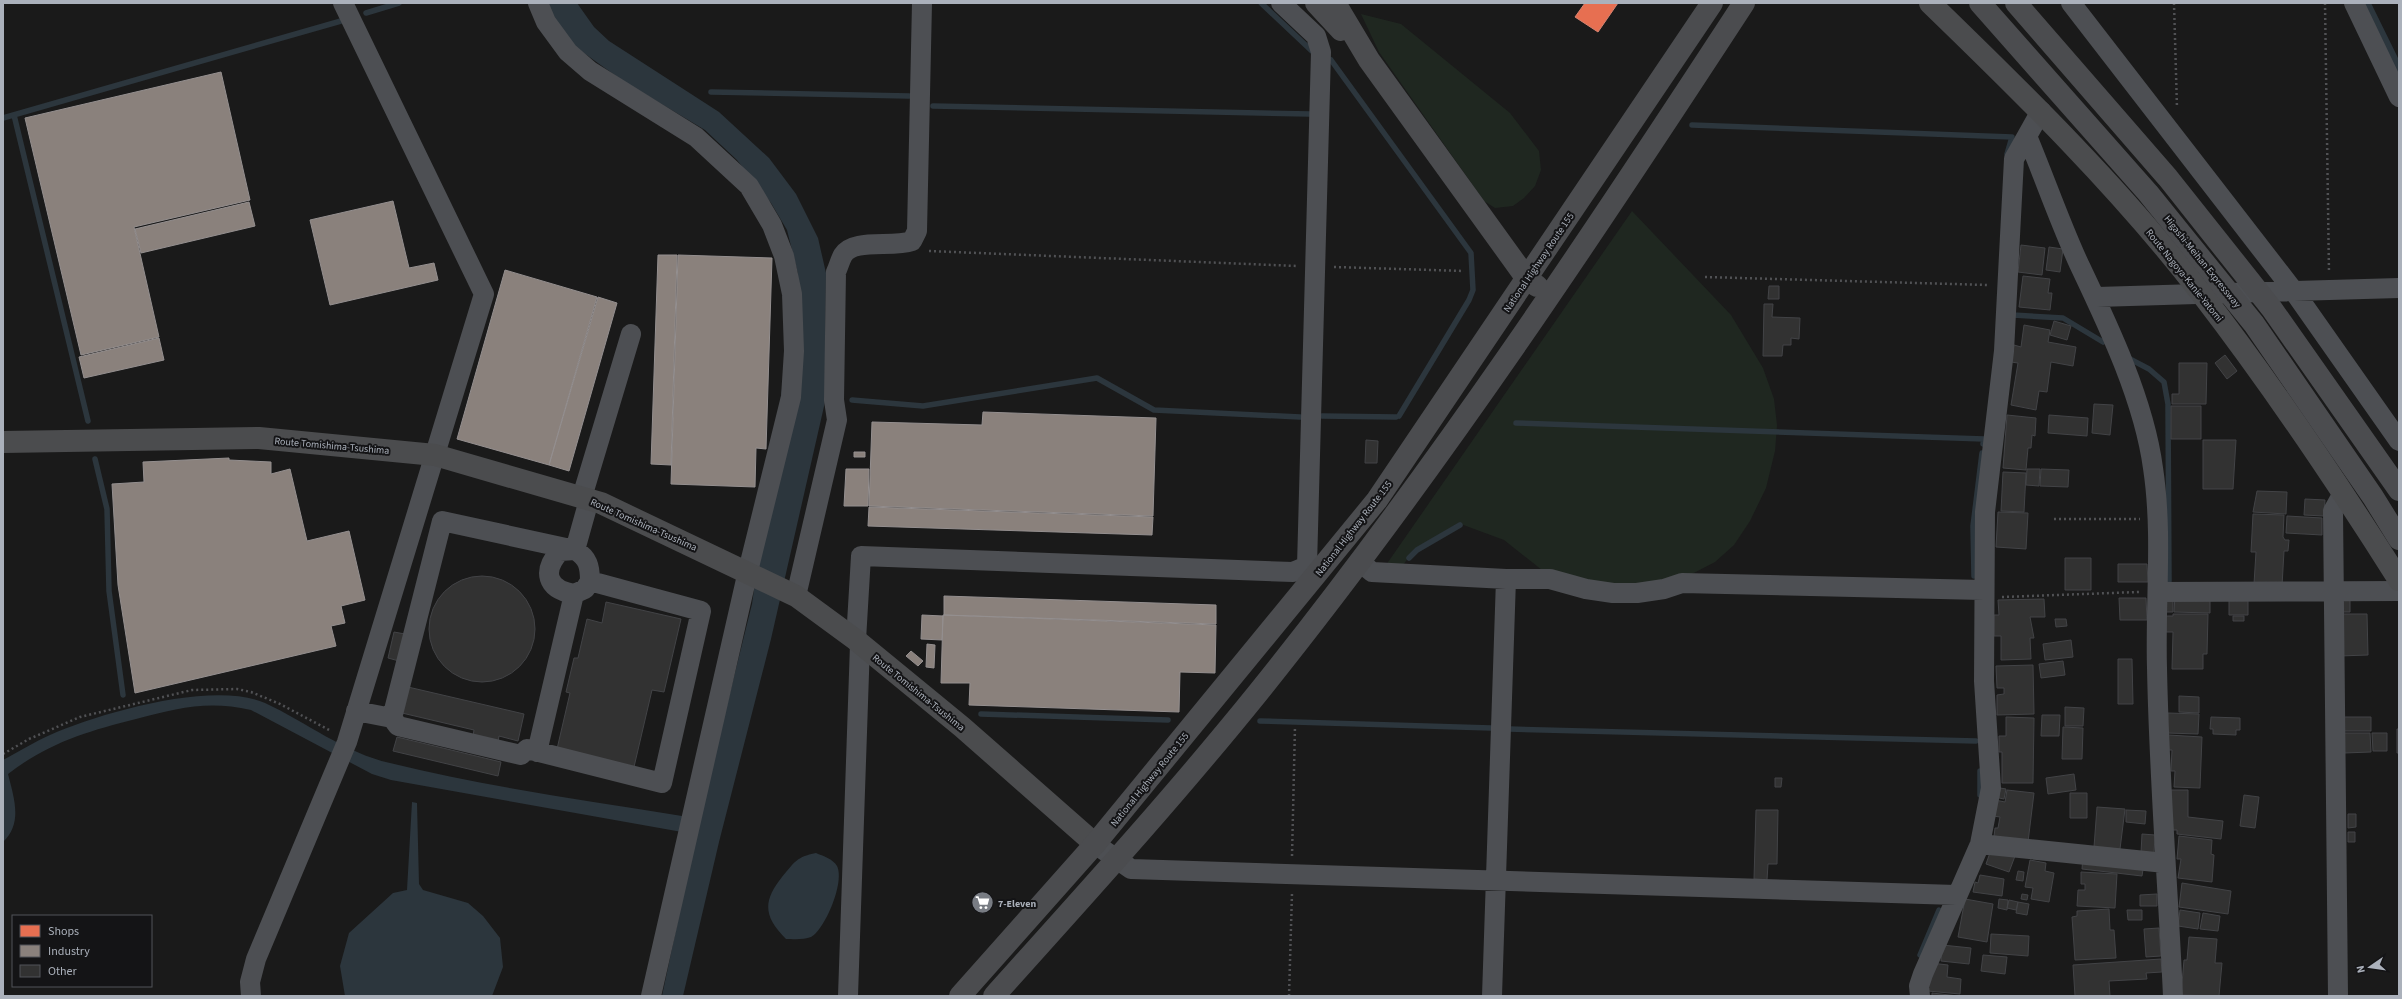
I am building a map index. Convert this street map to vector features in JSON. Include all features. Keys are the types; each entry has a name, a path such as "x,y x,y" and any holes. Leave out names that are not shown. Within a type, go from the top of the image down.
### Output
{"highway":[{"path":"1316,3 1369,60"},
{"path":"1335,3 1369,60 1527,279 1551,296"},
{"name":"National Highway Route 155","path":"960,996 1095,844 1311,571 1377,500 1712,3"},
{"path":"994,996 1118,859 1257,694 1360,562 1551,296 1744,3"},
{"name":"Higashi-Meihan Expressway","path":"1980,3 2148,193 2254,324 2373,497 2399,539"},
{"path":"2021,6 2168,178 2267,303 2399,490"}],"main road":[{"name":"Route Nagoya-Kanie-Yatomi","path":"1930,3 2041,110 2118,194 2201,292 2344,493 2399,580"},
{"name":"Route Tomishima-Tsushima","path":"3,442 259,438 435,455 586,499 748,571 796,596 858,642 962,727 1095,844"}],"street":[{"path":"251,996 250,982 256,959 344,747 356,711 484,294 343,3"},
{"path":"538,3 546,22 568,52 590,71 696,137 749,186 772,225 782,250 792,294 794,351 791,397 748,571 650,996"},
{"path":"796,596 837,420 834,400 836,272 844,253 853,246 901,245 912,241 918,222 922,3"},
{"path":"848,996 861,556 1293,572 1311,571 1315,266 1321,52 1316,36 1281,3"},
{"path":"2071,3 2293,290 2399,441"},
{"path":"2354,3 2399,96"},
{"path":"1920,996 1922,974 1980,844 1991,788 1984,681 1983,594 1985,512 2003,358 2014,159 2041,110"},
{"path":"2027,136 2079,263 2097,297 2143,422 2153,467 2157,519 2157,667 2165,863 2173,996"},
{"path":"2097,297 2201,292 2399,288"},
{"path":"575,550 586,499 631,334"},
{"path":"2338,996 2333,592 2334,511 2344,493"},
{"path":"392,718 442,520 575,550 585,556 590,567 590,581 585,589 574,594 562,592 551,583 549,572 552,561 560,551 575,550"},
{"path":"1360,562 1372,572 1506,579 1550,579 1586,589 1613,592 1637,593 1664,589 1682,583 1983,594"},
{"path":"1492,996 1506,579"},
{"path":"356,711 392,718 398,726 521,755 527,749 662,783 701,611 590,581"},
{"path":"2158,592 2399,592"},
{"path":"537,752 574,594"},
{"path":"1095,844 1132,869 1956,895"},
{"path":"1980,844 2165,863"}],"path":[{"path":"2174,3 2177,111"},
{"path":"2325,3 2329,289"},
{"path":"901,245 927,250 1464,271"},
{"path":"1705,277 2007,286"},
{"path":"2054,519 2157,519"},
{"path":"1983,594 2158,592"},
{"path":"3,754 29,739 80,717 192,690 237,689 251,692 344,747"}],"shaded area":[{"path":"548,3 577,3 594,27 609,41 719,112 769,158 796,194 818,238 826,273 825,402 771,639 719,842 683,996 662,996 695,839 682,832 391,780 372,774 251,710 221,706 180,709 118,724 69,739 53,746 23,763 8,774 13,792 15,818 9,835 3,842 3,760 50,735 97,717 157,702 187,697 217,695 243,697 265,703 341,745 357,752 390,763 426,772 572,799 682,816 700,814 752,604 798,274 787,230 771,203 737,160 705,130 623,81 570,43 553,16"},
{"path":"2361,3 2371,3 2399,60 2399,79"},
{"path":"1361,14 1401,24 1510,113 1539,151 1541,170 1535,186 1524,198 1513,206 1495,208 1484,201 1379,52"},
{"path":"1632,211 1731,315 1763,368 1774,399 1777,425 1775,451 1766,488 1750,521 1734,545 1715,562 1686,577 1627,588 1547,574 1504,540 1458,523 1414,550 1401,568 1386,565"},
{"path":"412,802 417,803 419,884 423,890 468,903 483,916 500,938 503,967 492,996 345,996 340,966 349,933 393,893 407,890"},
{"path":"816,853 830,860 837,866 839,873 836,893 822,925 811,937 802,939 786,939 778,931 770,916 768,908 771,894 782,877 796,861 804,856"}],"building: Shops":[{"path":"1585,3 1618,3 1598,32 1575,17"}],"building: Industry":[{"path":"221,72 250,200 134,227 159,337 81,355 25,118"},
{"path":"393,201 409,268 434,263 438,280 330,305 310,220"},
{"path":"249,202 255,226 141,253 135,229"},
{"path":"658,255 677,255 671,465 651,464"},
{"path":"678,255 772,258 766,449 756,448 755,487 671,484"},
{"path":"505,270 597,297 549,465 457,439"},
{"path":"598,297 617,303 569,471 549,465"},
{"path":"159,338 164,360 84,378 79,357"},
{"path":"983,412 1156,418 1153,516 869,506 872,422 982,425"},
{"path":"854,452 865,452 865,457 854,457"},
{"path":"229,458 229,460 271,462 271,474 290,469 307,541 349,531 365,600 341,606 345,623 331,626 336,646 135,693 118,585 112,484 144,482 143,462"},
{"path":"846,469 869,469 868,506 844,506"},
{"path":"869,507 1153,517 1152,535 868,526"},
{"path":"944,596 1216,605 1216,624 944,615"},
{"path":"922,615 943,616 942,640 921,639"},
{"path":"943,615 1216,625 1215,673 1180,672 1179,712 969,705 970,683 941,683"},
{"path":"927,644 935,645 934,668 926,667"},
{"path":"911,651 923,661 918,666 906,656"}],"building: Other":[{"path":"2021,245 2045,248 2042,275 2018,272"},
{"path":"2049,247 2063,249 2060,272 2046,270"},
{"path":"2023,276 2050,279 2048,293 2052,293 2050,310 2019,307"},
{"path":"1769,286 1779,286 1779,299 1768,299"},
{"path":"1764,304 1773,304 1772,317 1800,318 1799,339 1791,338 1791,345 1783,345 1782,356 1763,356"},
{"path":"2054,321 2071,326 2067,340 2050,335"},
{"path":"2024,325 2050,330 2048,342 2076,347 2073,366 2051,362 2047,392 2039,391 2036,410 2011,405 2018,363 2011,362 2014,345 2021,347"},
{"path":"2225,355 2237,371 2227,379 2215,363"},
{"path":"2179,363 2207,363 2206,404 2172,404 2172,394 2179,394"},
{"path":"2094,404 2113,405 2110,435 2092,433"},
{"path":"2171,406 2201,406 2201,439 2171,439"},
{"path":"2007,415 2036,418 2035,436 2032,435 2031,448 2028,448 2026,470 2003,468"},
{"path":"2049,415 2088,418 2087,436 2048,433"},
{"path":"1366,440 1378,441 1377,463 1365,463"},
{"path":"2203,440 2236,440 2233,489 2203,489"},
{"path":"2027,469 2040,469 2039,486 2026,485"},
{"path":"2041,469 2069,470 2068,487 2040,486"},
{"path":"2003,472 2026,473 2024,512 2001,511"},
{"path":"2257,491 2287,492 2286,514 2253,512"},
{"path":"2305,499 2325,500 2324,516 2304,515"},
{"path":"1998,512 2028,513 2026,549 1996,547"},
{"path":"2253,514 2284,515 2283,537 2285,540 2289,540 2288,551 2284,551 2282,586 2254,584 2256,552 2251,552"},
{"path":"2287,516 2322,518 2322,535 2286,533"},
{"path":"2065,558 2091,558 2091,590 2065,590"},
{"path":"2118,564 2147,564 2148,582 2118,582"},
{"path":"482,576 502,580 520,591 531,609 535,629 531,649 520,667 502,678 482,682 462,678 444,667 433,649 429,629 433,609 444,591 462,580"},
{"path":"2166,595 2173,595 2173,612 2166,612"},
{"path":"2175,595 2210,595 2210,613 2174,612"},
{"path":"2229,596 2248,597 2248,615 2229,615"},
{"path":"2119,598 2146,598 2147,620 2120,620"},
{"path":"2336,598 2350,598 2350,612 2336,612"},
{"path":"2044,599 2045,617 2030,617 2034,638 2030,638 2031,659 2001,660 2001,636 1994,636 1994,615 1999,615 1998,600"},
{"path":"606,602 681,619 664,692 652,690 634,767 557,749 570,693 566,692 574,658 578,658 587,619 602,623"},
{"path":"2173,614 2208,614 2207,654 2203,654 2203,669 2172,669 2173,632 2166,632 2166,616 2173,616"},
{"path":"2339,614 2367,614 2368,655 2339,656"},
{"path":"2233,616 2244,616 2244,621 2233,621"},
{"path":"2055,619 2066,619 2067,626 2056,627"},
{"path":"394,632 405,634 399,661 388,658"},
{"path":"2071,640 2073,657 2045,660 2043,644"},
{"path":"2118,659 2132,659 2133,704 2118,704"},
{"path":"2063,661 2065,675 2041,678 2039,664"},
{"path":"2033,665 2034,714 1997,715 1997,695 2004,694 2004,688 1997,688 1996,666"},
{"path":"408,687 524,714 518,741 499,736 498,742 473,736 474,730 402,713"},
{"path":"2179,696 2199,697 2199,713 2179,712"},
{"path":"2065,707 2084,708 2083,726 2065,726"},
{"path":"2168,713 2199,714 2198,734 2167,733"},
{"path":"2042,715 2060,715 2059,736 2041,736"},
{"path":"2006,717 2034,718 2033,783 2002,783 2002,752 1999,752 1999,736 2006,736"},
{"path":"2211,717 2240,718 2240,730 2236,730 2236,735 2213,734 2213,729 2210,729"},
{"path":"2343,717 2371,717 2371,731 2343,731"},
{"path":"2063,727 2083,728 2082,759 2062,759"},
{"path":"2397,729 2399,729 2399,753 2397,753"},
{"path":"2343,733 2370,733 2371,752 2344,753"},
{"path":"2372,733 2387,733 2387,751 2373,751"},
{"path":"2168,735 2202,737 2200,788 2174,787 2175,771 2171,771 2172,750 2167,750"},
{"path":"397,737 501,762 498,776 393,751"},
{"path":"2074,774 2076,790 2048,794 2046,778"},
{"path":"1775,778 1782,778 1781,787 1775,787"},
{"path":"2000,788 2006,789 2004,799 1999,798"},
{"path":"2007,790 2034,793 2028,842 1994,837 1995,828 1998,828 2000,817 1993,816 1995,800 2005,802"},
{"path":"2171,790 2188,790 2188,817 2223,821 2221,839 2177,834 2177,830 2171,830"},
{"path":"2070,793 2087,793 2087,818 2070,818"},
{"path":"2244,795 2259,797 2255,828 2240,826"},
{"path":"2097,807 2125,809 2120,849 2094,847"},
{"path":"1756,810 1778,810 1777,864 1768,864 1767,880 1754,879"},
{"path":"2126,810 2146,811 2145,824 2126,822"},
{"path":"2348,814 2356,814 2356,827 2348,828"},
{"path":"2348,832 2355,832 2355,842 2348,842"},
{"path":"2142,834 2155,835 2154,854 2141,853"},
{"path":"2179,836 2212,840 2211,854 2214,855 2212,882 2178,878 2181,859 2177,859"},
{"path":"1992,847 2015,856 2009,872 1986,864"},
{"path":"2083,856 2144,863 2142,876 2082,869"},
{"path":"2030,860 2046,863 2045,871 2054,873 2049,902 2031,899 2033,888 2025,887"},
{"path":"2018,871 2024,872 2023,881 2016,880"},
{"path":"2081,872 2117,874 2115,908 2077,906 2078,890 2085,890 2085,884 2081,884"},
{"path":"1980,875 2004,879 2002,896 1973,892 1975,882 1978,883"},
{"path":"2182,883 2231,891 2228,914 2179,907"},
{"path":"2022,894 2028,895 2027,900 2021,899"},
{"path":"2157,894 2157,906 2140,906 2140,895"},
{"path":"1965,899 1993,904 1987,942 1958,937"},
{"path":"1999,899 2008,900 2007,910 1998,908"},
{"path":"2009,900 2018,902 2016,910 2007,908"},
{"path":"2018,902 2029,904 2027,915 2016,913"},
{"path":"2109,909 2110,930 2114,930 2116,958 2075,960 2072,917 2077,916 2077,911"},
{"path":"2127,910 2142,910 2142,920 2128,920"},
{"path":"2180,910 2200,913 2198,929 2178,926"},
{"path":"2203,913 2220,916 2218,931 2200,929"},
{"path":"2159,928 2161,956 2146,957 2144,929"},
{"path":"1991,934 2029,936 2028,956 1990,953"},
{"path":"2189,937 2217,939 2215,963 2222,963 2219,996 2181,995 2184,960 2187,960"},
{"path":"1942,945 1971,948 1969,964 1941,961"},
{"path":"1983,955 2007,957 2005,974 1981,971"},
{"path":"2161,959 2162,972 2146,973 2147,979 2109,981 2110,996 2075,996 2073,965"},
{"path":"1931,963 1948,965 1947,977 1961,979 1960,994 1928,991"},
{"path":"1932,993 1958,996 1932,996"}],"waterway":[{"path":"366,13 399,3"},
{"path":"1261,3 1314,53"},
{"path":"3,118 341,21"},
{"path":"1331,60 1471,253 1473,290 1469,300 1399,416"},
{"path":"711,92 909,96"},
{"path":"933,106 1310,114"},
{"path":"14,115 88,421"},
{"path":"1692,125 2012,137 2007,154"},
{"path":"2013,315 2063,318 2103,342"},
{"path":"2128,358 2149,369 2164,382 2168,404 2169,581"},
{"path":"852,400 923,406 1097,378 1154,410 1300,417"},
{"path":"1322,416 1396,417"},
{"path":"1516,423 1984,439 1983,444"},
{"path":"1974,576 1973,526 1982,453"},
{"path":"95,459 107,509 109,591 123,695"},
{"path":"1409,558 1417,550 1460,525"},
{"path":"981,714 1168,720"},
{"path":"1260,721 1491,728"},
{"path":"1509,729 1976,741"},
{"path":"1980,771 1980,795"},
{"path":"1920,955 1939,910"}],"place":[{"name":"7-Eleven","path":"982,903"}]}
